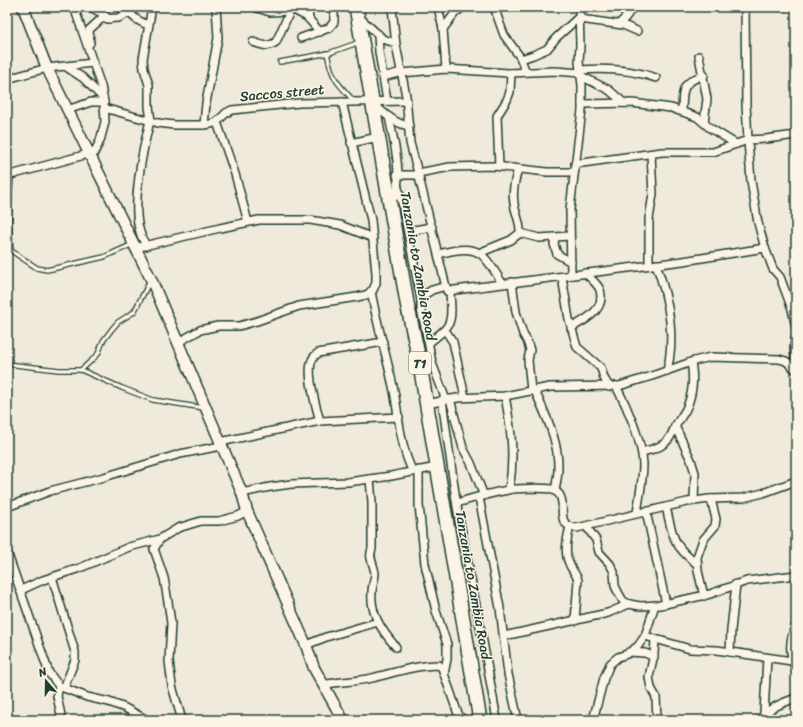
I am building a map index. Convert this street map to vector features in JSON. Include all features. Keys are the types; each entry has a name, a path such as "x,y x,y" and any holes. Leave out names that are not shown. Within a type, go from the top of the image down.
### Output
{"highway":[{"name":"Tanzania to Zambia Road","path":"357,11 378,137 427,404 480,720"}],"street":[{"path":"24,7 47,68 150,279 242,493 247,511 306,645 314,668 343,720"},
{"path":"9,175 90,156 100,141 105,122 104,103 93,63 74,7"},
{"path":"89,7 103,10 109,19"},
{"path":"146,246 140,232 137,200 138,180 150,121 149,85 144,69 143,59 152,7"},
{"path":"204,125 206,103 218,38 216,7"},
{"path":"254,7 270,12 292,9 300,12 309,19 320,32"},
{"path":"308,7 309,19"},
{"path":"301,38 329,28 334,22 334,7"},
{"path":"392,7 395,43 407,101 410,143 448,288 450,320 445,330 429,343"},
{"path":"438,7 443,29 446,68"},
{"path":"443,29 455,13 463,7"},
{"path":"494,7 504,35 521,59 526,72"},
{"path":"571,276 570,209 582,104 579,7"},
{"path":"619,24 626,17 632,7"},
{"path":"745,7 748,140 751,181 758,223 765,248 773,269 780,277 792,309 796,328"},
{"path":"254,42 261,45 272,45 276,42 292,9"},
{"path":"87,46 90,42 88,34 90,28 101,20 118,18 128,10 134,18 148,25"},
{"path":"357,11 383,39 395,43"},
{"path":"521,59 533,56 547,49 556,38 580,18 619,24 637,31"},
{"path":"378,34 379,52 387,101"},
{"path":"699,56 708,99 704,122"},
{"path":"7,79 47,68 93,63"},
{"path":"65,66 83,78 104,103"},
{"path":"383,77 402,72 446,68 511,73 555,70 581,73 599,69 622,70 656,78"},
{"path":"500,166 497,116 510,92 511,73"},
{"path":"581,73 610,90 624,103"},
{"path":"682,111 686,84 689,80 704,75"},
{"name":"Saccos street","path":"104,103 150,121 174,125 204,125 218,122 226,113 232,110 299,103 407,101"},
{"path":"67,110 91,102 104,103"},
{"path":"177,343 200,330 218,326 239,326 299,306 357,297 366,295 373,290 376,283 371,220 342,102"},
{"path":"372,102 389,117 400,124 409,126"},
{"path":"582,104 624,103 671,108 697,117 723,137 736,144"},
{"path":"389,117 396,158 397,175 396,193 390,204"},
{"path":"218,122 236,174 248,222"},
{"path":"575,164 662,152 713,152 748,140 796,135"},
{"path":"351,143 378,137"},
{"path":"651,154 653,194 649,219 652,265 662,280 667,299 671,337 670,359 667,371"},
{"path":"397,175 419,174 450,167 500,166 547,172 574,172"},
{"path":"479,253 511,240 520,233 520,224 514,201 514,188 518,169"},
{"path":"397,184 408,231 421,300 421,310 432,363 463,448 471,462 482,496 500,608 508,674 518,720"},
{"path":"134,246 146,246 260,220 310,220 340,225 372,238"},
{"path":"408,231 432,227"},
{"path":"520,233 539,238 570,236"},
{"path":"555,238 554,244 557,254 570,262"},
{"path":"421,300 424,295 432,290 571,276 585,273 683,262 765,248"},
{"path":"439,254 465,250 479,253 483,256 502,283"},
{"path":"571,328 590,317 599,307 600,290 585,273"},
{"path":"562,277 571,328 577,347 601,368 604,378 612,386 630,415 642,452 643,466 637,514"},
{"path":"512,282 516,312 523,334 528,341 530,350 528,360 533,391 548,419 556,445 558,468 555,491"},
{"path":"371,291 399,417 404,449 408,463 416,471 425,564 436,611 447,644 447,659 444,674"},
{"path":"445,330 453,342 465,397"},
{"path":"796,336 794,348 796,369"},
{"path":"320,421 313,398 310,366 312,359 318,353 383,342"},
{"path":"427,404 465,397 505,396 550,387 612,386 711,357 779,359 786,361 796,369"},
{"path":"642,452 663,444 670,438 675,426 686,409 692,393 691,362"},
{"path":"505,396 510,427 513,462 509,489"},
{"path":"446,400 457,503 497,720"},
{"path":"7,507 50,491 104,477 180,454 320,421 399,417"},
{"path":"675,426 691,460 695,473 694,501"},
{"path":"242,493 291,484 348,482 437,467"},
{"path":"370,479 372,502 372,549 370,556 375,575 371,601 373,611 378,622 387,637 396,647"},
{"path":"457,503 509,489 545,488 559,494 562,501 563,518 565,523 570,527 577,528 694,501 743,498 796,481"},
{"path":"704,596 698,571 697,557 703,540 715,526 716,519 711,499"},
{"path":"666,507 677,545 683,553 697,564"},
{"path":"21,590 52,577 80,568 129,547 160,538 178,528 201,521 219,521 238,516 247,511"},
{"path":"646,511 666,604"},
{"path":"586,526 596,540 599,552 610,564 614,572 615,586 618,594 629,604 640,606 666,604 704,596 736,584 763,578 796,575"},
{"path":"570,527 567,538 568,561 577,574 579,592 575,621"},
{"path":"160,538 154,549 164,578 168,602 171,623 169,661 172,686 182,720"},
{"path":"7,552 49,674 62,687 87,697 120,706 147,720"},
{"path":"52,577 75,652 75,660 57,696 62,720"},
{"path":"730,652 736,584"},
{"path":"504,636 608,613 629,604"},
{"path":"593,720 604,678 610,664 618,657 638,646 645,636 655,605"},
{"path":"306,645 333,635 378,622"},
{"path":"796,625 790,646 792,661 796,669"},
{"path":"645,636 690,649 730,652 792,661"},
{"path":"655,640 654,657 649,677 651,688 656,697 657,720"},
{"path":"629,652 645,652 654,657"},
{"path":"764,713 767,658"},
{"path":"323,685 371,678 398,670 439,665 442,668 458,714 463,720"},
{"path":"759,720 764,713 796,698"}],"lane":[{"path":"280,62 327,53 362,41"},
{"path":"327,53 330,68 335,81 355,102"},
{"path":"9,175 9,249 37,268 47,270 104,257 134,246"},
{"path":"81,370 98,354 103,341 118,322 134,312 150,279"},
{"path":"7,364 59,370 81,370 153,400 205,408"}]}
